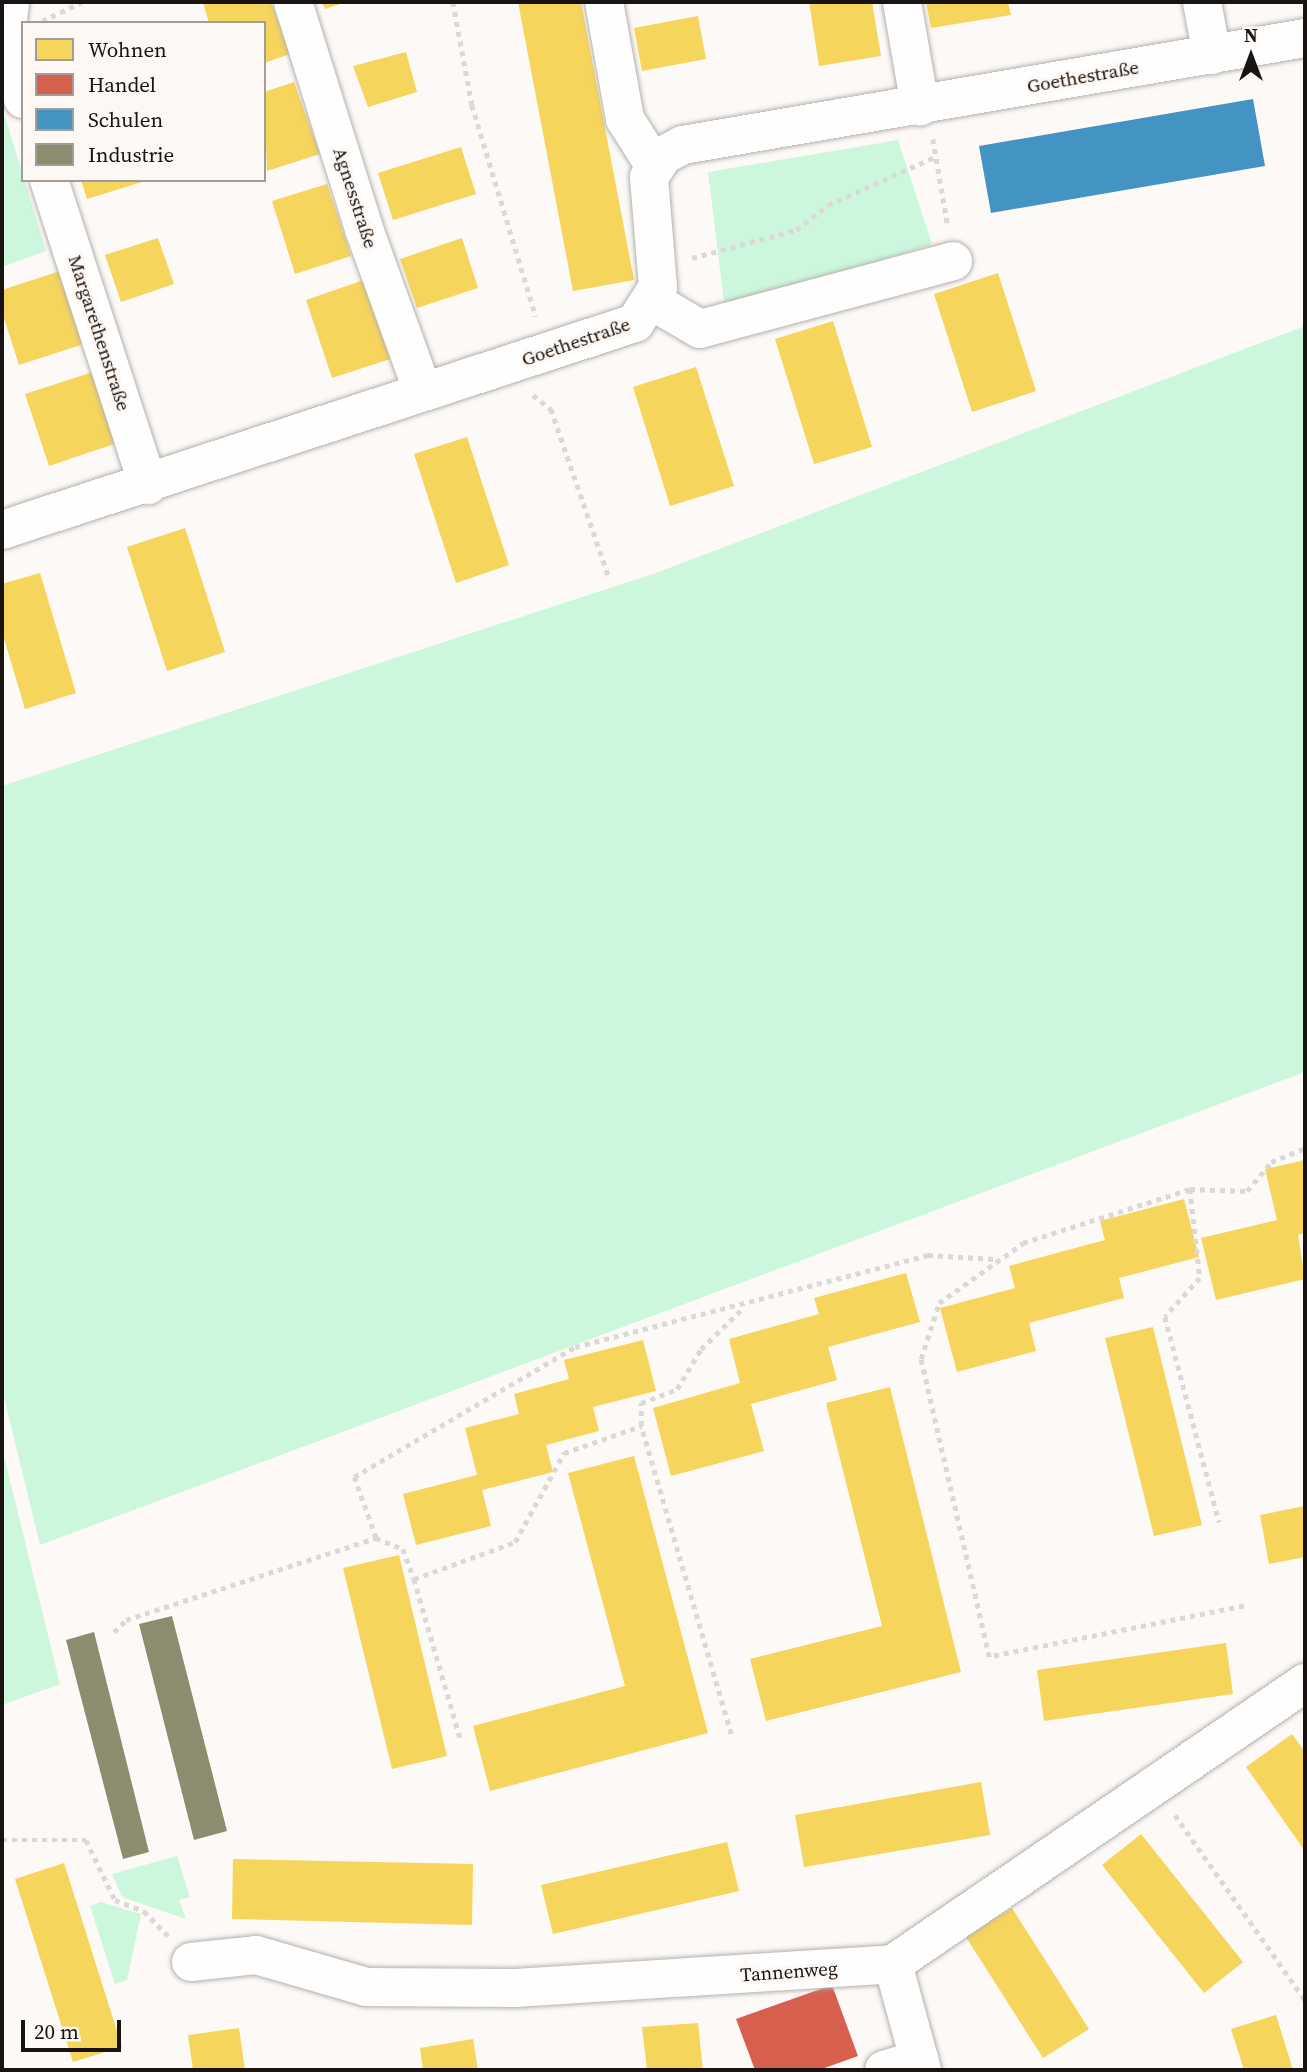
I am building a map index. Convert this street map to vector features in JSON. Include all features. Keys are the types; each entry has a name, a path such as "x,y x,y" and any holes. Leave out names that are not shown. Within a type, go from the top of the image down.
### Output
{"street":[{"path":"10,2 5,46 21,93"},
{"name":"Agnesstraße","path":"293,2 364,229 423,391"},
{"path":"604,2 625,119 654,165 649,177 659,262 654,302 700,329 953,261"},
{"path":"902,2 920,106"},
{"path":"1202,2 1212,55"},
{"name":"Goethestraße","path":"654,165 697,142 920,106 1305,38"},
{"name":"Margarethenstraße","path":"50,182 148,485"},
{"name":"Goethestraße","path":"2,530 148,485 423,391 635,323 654,302"},
{"path":"908,2066 893,1964 1305,1683"},
{"name":"Tannenweg","path":"191,1962 256,1955 366,1987 515,1988 893,1964"}],"path":[{"path":"453,2 472,105 548,352"},
{"path":"659,262 718,254 796,230 828,205 937,156 953,261"},
{"path":"500,368 551,409 609,577"},
{"path":"1244,1606 989,1657 921,1359 939,1303 994,1259 1023,1243 1190,1189 1247,1191 1271,1162 1305,1148"},
{"path":"1190,1189 1200,1278 1165,1317 1219,1522"},
{"path":"376,1538 354,1477 575,1347 744,1307 928,1255 994,1259"},
{"path":"731,1734 641,1426 641,1403 677,1389 701,1349 744,1307"},
{"path":"414,1579 515,1542 564,1453 641,1426"},
{"path":"114,1632 126,1620 376,1538 403,1549 461,1741"},
{"path":"1155,1786 1305,2000"},
{"path":"2,1840 86,1840 115,1900 144,1911 191,1962"}],"green space":[{"path":"2,107 21,169 21,182 25,182 46,251 2,267"},
{"path":"898,140 932,244 725,310 708,172"},
{"path":"1305,326 1305,1072 40,1545 2,1389 2,786 656,573"},
{"path":"2,1448 60,1684 2,1705"},
{"path":"177,1856 190,1897 179,1900 186,1919 122,1897 112,1874"},
{"path":"101,1902 141,1914 127,1980 115,1984 90,1906"}],"building: Wohnen":[{"path":"203,2 271,2 290,54 266,62 266,21 208,21"},
{"path":"322,2 346,2 325,9"},
{"path":"518,2 581,2 634,280 573,291"},
{"path":"809,2 872,2 881,56 819,66"},
{"path":"926,2 1008,2 1011,15 931,28"},
{"path":"698,16 706,59 642,71 634,28"},
{"path":"406,52 417,92 368,107 353,66"},
{"path":"294,82 320,154 267,171 266,91"},
{"path":"461,147 476,194 393,220 378,173"},
{"path":"82,182 142,182 87,199"},
{"path":"327,184 351,256 295,274 272,201"},
{"path":"158,238 174,284 121,302 105,255"},
{"path":"462,238 478,288 417,308 400,259"},
{"path":"60,271 84,344 19,365 2,312 2,290"},
{"path":"998,273 1036,391 972,412 934,294"},
{"path":"364,280 390,359 332,378 306,300"},
{"path":"833,321 872,447 814,464 775,339"},
{"path":"696,367 734,486 670,506 633,387"},
{"path":"93,372 117,443 49,466 25,394"},
{"path":"467,437 509,565 456,583 414,454"},
{"path":"185,528 225,652 167,671 127,547"},
{"path":"40,573 76,693 25,709 2,632 2,584"},
{"path":"1305,1160 1305,1233 1298,1235 1305,1279 1216,1300 1201,1238 1277,1220 1265,1169"},
{"path":"1184,1199 1199,1257 1119,1278 1124,1298 1029,1323 1036,1351 957,1372 940,1308 1015,1288 1009,1266 1105,1240 1100,1221"},
{"path":"906,1273 920,1322 828,1347 837,1380 751,1404 764,1451 671,1476 653,1408 740,1383 729,1339 819,1314 814,1298"},
{"path":"1153,1327 1202,1525 1154,1536 1105,1338"},
{"path":"643,1340 656,1391 593,1407 599,1431 546,1445 553,1472 482,1490 491,1526 416,1545 403,1494 477,1475 465,1428 519,1414 514,1394 569,1379 564,1360"},
{"path":"890,1387 961,1672 766,1721 750,1659 882,1626 826,1403"},
{"path":"634,1456 708,1733 490,1791 473,1726 625,1686 568,1473"},
{"path":"1305,1506 1305,1557 1269,1564 1260,1515"},
{"path":"399,1555 447,1756 392,1769 343,1568"},
{"path":"1226,1643 1233,1694 1044,1721 1037,1670"},
{"path":"1292,1734 1305,1752 1305,1851 1246,1767"},
{"path":"981,1782 990,1835 804,1867 795,1815"},
{"path":"1141,1834 1243,1962 1204,1993 1102,1865"},
{"path":"727,1842 739,1891 553,1934 541,1885"},
{"path":"233,1859 473,1864 472,1925 232,1919"},
{"path":"64,1863 122,2047 73,2062 15,1879"},
{"path":"1012,1908 1089,2029 1043,2058 966,1937"},
{"path":"1276,2015 1293,2070 1244,2070 1231,2029"},
{"path":"698,2023 703,2070 647,2070 642,2027"},
{"path":"239,2028 245,2070 193,2070 188,2035"},
{"path":"473,2039 478,2070 423,2070 420,2048"}],"building: Handel":[{"path":"832,1985 858,2056 819,2070 755,2070 736,2019"}],"building: Schulen":[{"path":"1253,99 1265,166 991,213 979,146"}],"building: Industrie":[{"path":"172,1616 227,1831 194,1840 139,1624"},
{"path":"94,1632 149,1852 123,1859 66,1640"}]}
